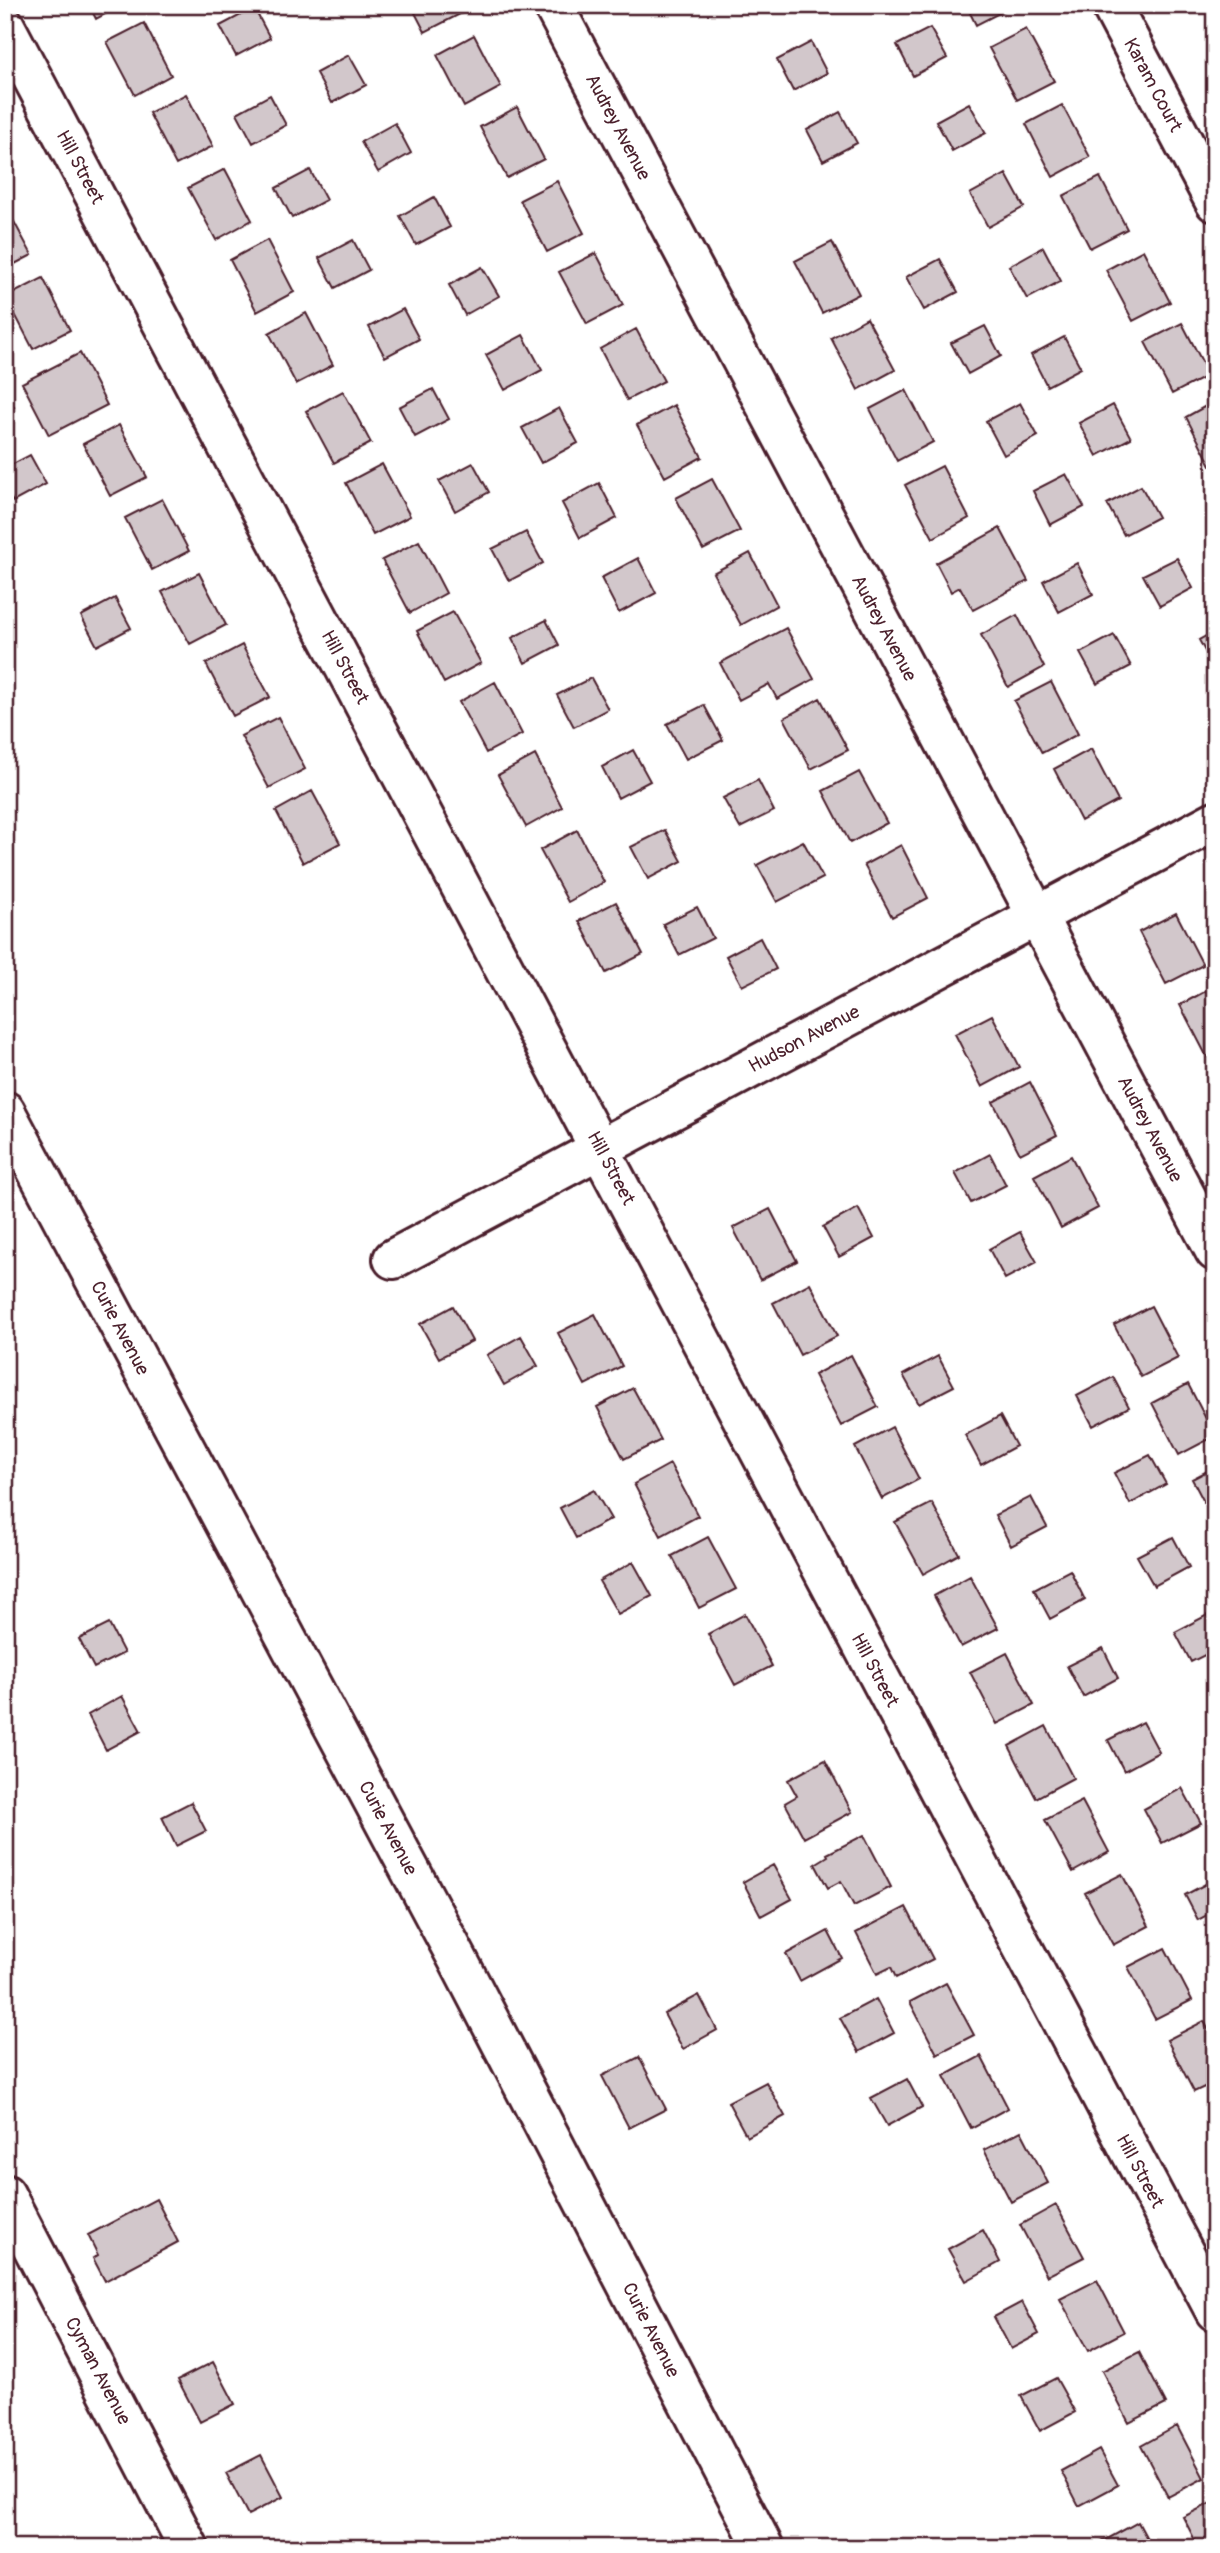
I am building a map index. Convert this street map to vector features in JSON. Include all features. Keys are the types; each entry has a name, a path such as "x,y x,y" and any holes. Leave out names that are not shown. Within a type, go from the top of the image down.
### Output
{"street":[{"name":"Audrey Avenue","path":"553,5 1215,1251"},
{"name":"Karam Court","path":"1111,5 1215,202"},
{"name":"Hill Street","path":"5,26 1215,2311"},
{"name":"Hudson Avenue","path":"393,1259 1215,821"},
{"name":"Curie Avenue","path":"5,1111 457,1958 764,2548"},
{"name":"Cyman Avenue","path":"5,2194 190,2548"}],"building":[{"path":"89,5 122,5 96,19"},
{"path":"411,5 458,5 462,13 425,32"},
{"path":"966,5 1012,5 1013,6 976,25"},
{"path":"254,8 270,38 236,56 220,26"},
{"path":"144,23 171,75 135,95 107,42"},
{"path":"930,28 947,58 913,76 897,45"},
{"path":"1026,29 1054,81 1017,100 989,48"},
{"path":"474,35 501,87 464,107 437,55"},
{"path":"811,42 827,73 793,91 777,60"},
{"path":"349,55 366,85 332,103 316,73"},
{"path":"186,94 213,146 176,165 149,113"},
{"path":"270,95 286,125 253,143 237,113"},
{"path":"969,103 986,133 952,151 936,121"},
{"path":"1062,105 1090,157 1053,177 1026,124"},
{"path":"517,107 544,159 507,178 480,127"},
{"path":"840,112 857,143 823,161 807,130"},
{"path":"395,123 411,153 378,172 361,142"},
{"path":"225,169 252,220 216,240 188,188"},
{"path":"310,170 326,200 292,218 276,188"},
{"path":"1006,174 1024,207 988,227 970,194"},
{"path":"1100,177 1127,229 1090,248 1063,196"},
{"path":"557,181 584,233 547,252 520,200"},
{"path":"434,197 450,227 416,245 400,216"},
{"path":"5,205 32,255 5,269"},
{"path":"267,240 294,292 257,312 230,260"},
{"path":"353,240 369,270 335,288 319,258"},
{"path":"832,242 859,294 822,313 795,261"},
{"path":"1043,247 1061,281 1027,299 1009,266"},
{"path":"1143,250 1170,302 1133,321 1106,270"},
{"path":"596,253 623,305 587,324 559,272"},
{"path":"940,259 958,292 924,310 906,277"},
{"path":"482,267 499,296 465,315 449,285"},
{"path":"43,278 70,330 33,349 6,297"},
{"path":"403,309 419,339 385,357 369,327"},
{"path":"306,313 333,365 296,384 269,333"},
{"path":"867,318 895,370 858,390 831,338"},
{"path":"1182,323 1209,375 1172,394 1145,342"},
{"path":"985,326 1001,356 968,374 951,343"},
{"path":"636,329 664,381 627,400 600,349"},
{"path":"523,335 542,370 505,390 486,355"},
{"path":"1064,337 1081,368 1047,386 1031,355"},
{"path":"80,353 107,405 49,435 22,383"},
{"path":"433,389 449,419 415,437 399,407"},
{"path":"5,390 14,407 5,412"},
{"path":"906,390 933,442 897,461 870,409"},
{"path":"343,391 371,443 334,463 306,411"},
{"path":"1215,401 1215,468 1213,469 1186,417"},
{"path":"1020,403 1038,436 1004,455 986,421"},
{"path":"674,405 702,457 665,477 637,425"},
{"path":"1113,405 1131,438 1097,456 1079,423"},
{"path":"559,408 578,443 541,463 522,428"},
{"path":"119,425 147,477 110,496 83,444"},
{"path":"30,455 46,484 13,502 5,489 5,468"},
{"path":"473,463 489,492 455,511 439,481"},
{"path":"382,464 410,516 373,535 346,483"},
{"path":"942,466 969,518 933,538 905,485"},
{"path":"1066,474 1084,507 1050,525 1033,491"},
{"path":"712,479 740,531 703,550 676,498"},
{"path":"599,483 617,518 580,538 562,503"},
{"path":"1141,486 1158,517 1124,535 1107,504"},
{"path":"162,499 189,551 152,570 125,518"},
{"path":"1000,528 1028,581 973,610 960,587 951,592 936,563"},
{"path":"526,532 543,563 509,581 492,549"},
{"path":"419,541 446,593 410,613 382,560"},
{"path":"750,553 777,605 741,625 713,573"},
{"path":"638,558 656,593 619,613 601,578"},
{"path":"1177,558 1193,588 1160,606 1143,575"},
{"path":"1077,563 1093,594 1059,612 1043,581"},
{"path":"199,573 226,625 190,644 162,592"},
{"path":"115,598 131,628 97,646 81,616"},
{"path":"453,612 481,663 444,683 417,631"},
{"path":"1017,615 1044,667 1008,687 981,635"},
{"path":"546,620 559,645 525,663 512,638"},
{"path":"786,628 814,679 777,699 769,684 739,700 720,663"},
{"path":"1215,631 1215,670 1199,640"},
{"path":"1114,635 1131,666 1097,684 1080,653"},
{"path":"242,645 270,697 233,716 206,664"},
{"path":"591,678 608,709 574,727 557,695"},
{"path":"495,682 522,734 486,753 459,702"},
{"path":"1051,682 1078,734 1042,753 1014,701"},
{"path":"820,698 848,750 811,769 784,718"},
{"path":"704,705 723,740 686,759 667,724"},
{"path":"278,717 305,769 269,788 241,736"},
{"path":"1091,749 1118,801 1081,821 1054,769"},
{"path":"633,750 650,781 618,798 602,767"},
{"path":"535,755 562,807 526,827 498,775"},
{"path":"859,772 887,823 850,843 823,791"},
{"path":"758,780 774,811 740,828 723,798"},
{"path":"312,791 340,843 303,863 276,811"},
{"path":"577,830 604,882 568,902 540,850"},
{"path":"665,830 682,861 648,879 631,847"},
{"path":"803,841 823,878 777,902 757,865"},
{"path":"901,845 928,898 892,917 864,865"},
{"path":"616,902 643,954 606,973 579,921"},
{"path":"697,907 713,938 679,955 663,924"},
{"path":"1176,913 1203,965 1166,984 1139,932"},
{"path":"760,938 776,969 742,986 726,956"},
{"path":"1215,986 1215,1053 1207,1057 1180,1005"},
{"path":"992,1015 1019,1067 982,1087 955,1034"},
{"path":"1030,1082 1057,1135 1020,1154 993,1102"},
{"path":"990,1154 1006,1185 971,1203 955,1173"},
{"path":"1071,1156 1098,1208 1061,1228 1034,1176"},
{"path":"858,1208 874,1238 839,1257 823,1227"},
{"path":"770,1209 797,1261 760,1280 733,1228"},
{"path":"1020,1232 1037,1262 1005,1279 989,1249"},
{"path":"810,1283 837,1336 800,1355 773,1303"},
{"path":"453,1306 472,1341 439,1358 420,1324"},
{"path":"1151,1306 1178,1358 1141,1377 1114,1325"},
{"path":"595,1314 622,1366 585,1385 558,1333"},
{"path":"521,1336 538,1366 504,1385 487,1355"},
{"path":"851,1355 878,1407 841,1426 814,1375"},
{"path":"938,1356 954,1386 919,1404 903,1375"},
{"path":"1113,1377 1129,1407 1093,1426 1077,1396"},
{"path":"1188,1384 1215,1436 1179,1455 1152,1403"},
{"path":"633,1388 661,1440 624,1459 597,1407"},
{"path":"1000,1416 1016,1446 981,1465 965,1435"},
{"path":"892,1427 919,1479 882,1499 855,1447"},
{"path":"1150,1455 1166,1484 1130,1504 1114,1473"},
{"path":"670,1464 698,1516 661,1536 634,1484"},
{"path":"1215,1467 1215,1523 1192,1479"},
{"path":"594,1490 611,1519 576,1538 560,1508"},
{"path":"1031,1497 1047,1527 1011,1546 995,1515"},
{"path":"932,1503 959,1554 923,1574 895,1522"},
{"path":"708,1537 736,1589 699,1608 672,1556"},
{"path":"1173,1537 1189,1567 1154,1586 1137,1556"},
{"path":"633,1562 652,1596 618,1614 599,1581"},
{"path":"1070,1570 1085,1600 1050,1619 1034,1589"},
{"path":"970,1576 998,1628 961,1647 934,1596"},
{"path":"1211,1613 1215,1621 1215,1650 1191,1662 1175,1632"},
{"path":"745,1614 772,1666 735,1685 708,1634"},
{"path":"109,1624 124,1653 94,1668 79,1639"},
{"path":"1103,1648 1118,1678 1083,1697 1067,1666"},
{"path":"1007,1653 1034,1705 997,1724 970,1672"},
{"path":"122,1696 141,1731 106,1750 88,1715"},
{"path":"1143,1722 1159,1752 1124,1771 1108,1740"},
{"path":"1046,1726 1073,1778 1036,1798 1009,1746"},
{"path":"825,1760 852,1812 804,1838 785,1803 797,1796 788,1780"},
{"path":"1182,1788 1201,1823 1162,1843 1144,1809"},
{"path":"1082,1801 1109,1852 1073,1872 1045,1820"},
{"path":"191,1802 206,1831 176,1846 162,1817"},
{"path":"864,1835 891,1887 854,1906 841,1881 828,1888 815,1864 828,1856 827,1854"},
{"path":"773,1865 792,1899 761,1916 743,1882"},
{"path":"1122,1874 1149,1926 1113,1945 1085,1893"},
{"path":"1215,1879 1215,1911 1198,1920 1185,1895"},
{"path":"906,1907 933,1959 896,1978 891,1967 877,1974 856,1933"},
{"path":"828,1931 842,1958 800,1981 786,1954"},
{"path":"1165,1948 1192,2000 1155,2019 1128,1967"},
{"path":"946,1983 974,2035 937,2054 910,2002"},
{"path":"699,1995 717,2030 683,2049 664,2014"},
{"path":"876,1999 894,2033 859,2052 840,2018"},
{"path":"1204,2021 1215,2043 1215,2082 1194,2092 1167,2040"},
{"path":"981,2056 1008,2108 971,2128 944,2076"},
{"path":"639,2057 666,2109 629,2128 602,2076"},
{"path":"907,2079 922,2107 887,2126 871,2098"},
{"path":"766,2082 785,2116 747,2137 728,2102"},
{"path":"1215,2110 1215,2126 1208,2113"},
{"path":"1021,2131 1048,2183 1011,2202 984,2150"},
{"path":"156,2199 178,2242 105,2281 93,2258 98,2255 88,2235"},
{"path":"1056,2205 1084,2257 1047,2276 1020,2225"},
{"path":"983,2230 1000,2262 966,2281 948,2249"},
{"path":"1097,2280 1124,2332 1088,2351 1060,2299"},
{"path":"1022,2302 1039,2334 1011,2349 994,2317"},
{"path":"1139,2352 1166,2404 1129,2423 1102,2371"},
{"path":"213,2362 235,2404 200,2422 178,2380"},
{"path":"1056,2378 1075,2412 1040,2431 1021,2396"},
{"path":"1177,2426 1204,2478 1168,2497 1141,2446"},
{"path":"1099,2450 1118,2485 1079,2506 1061,2471"},
{"path":"261,2455 283,2497 248,2515 226,2473"},
{"path":"1215,2501 1215,2548 1199,2548 1183,2517"},
{"path":"1138,2522 1152,2548 1102,2548 1100,2543"}]}
